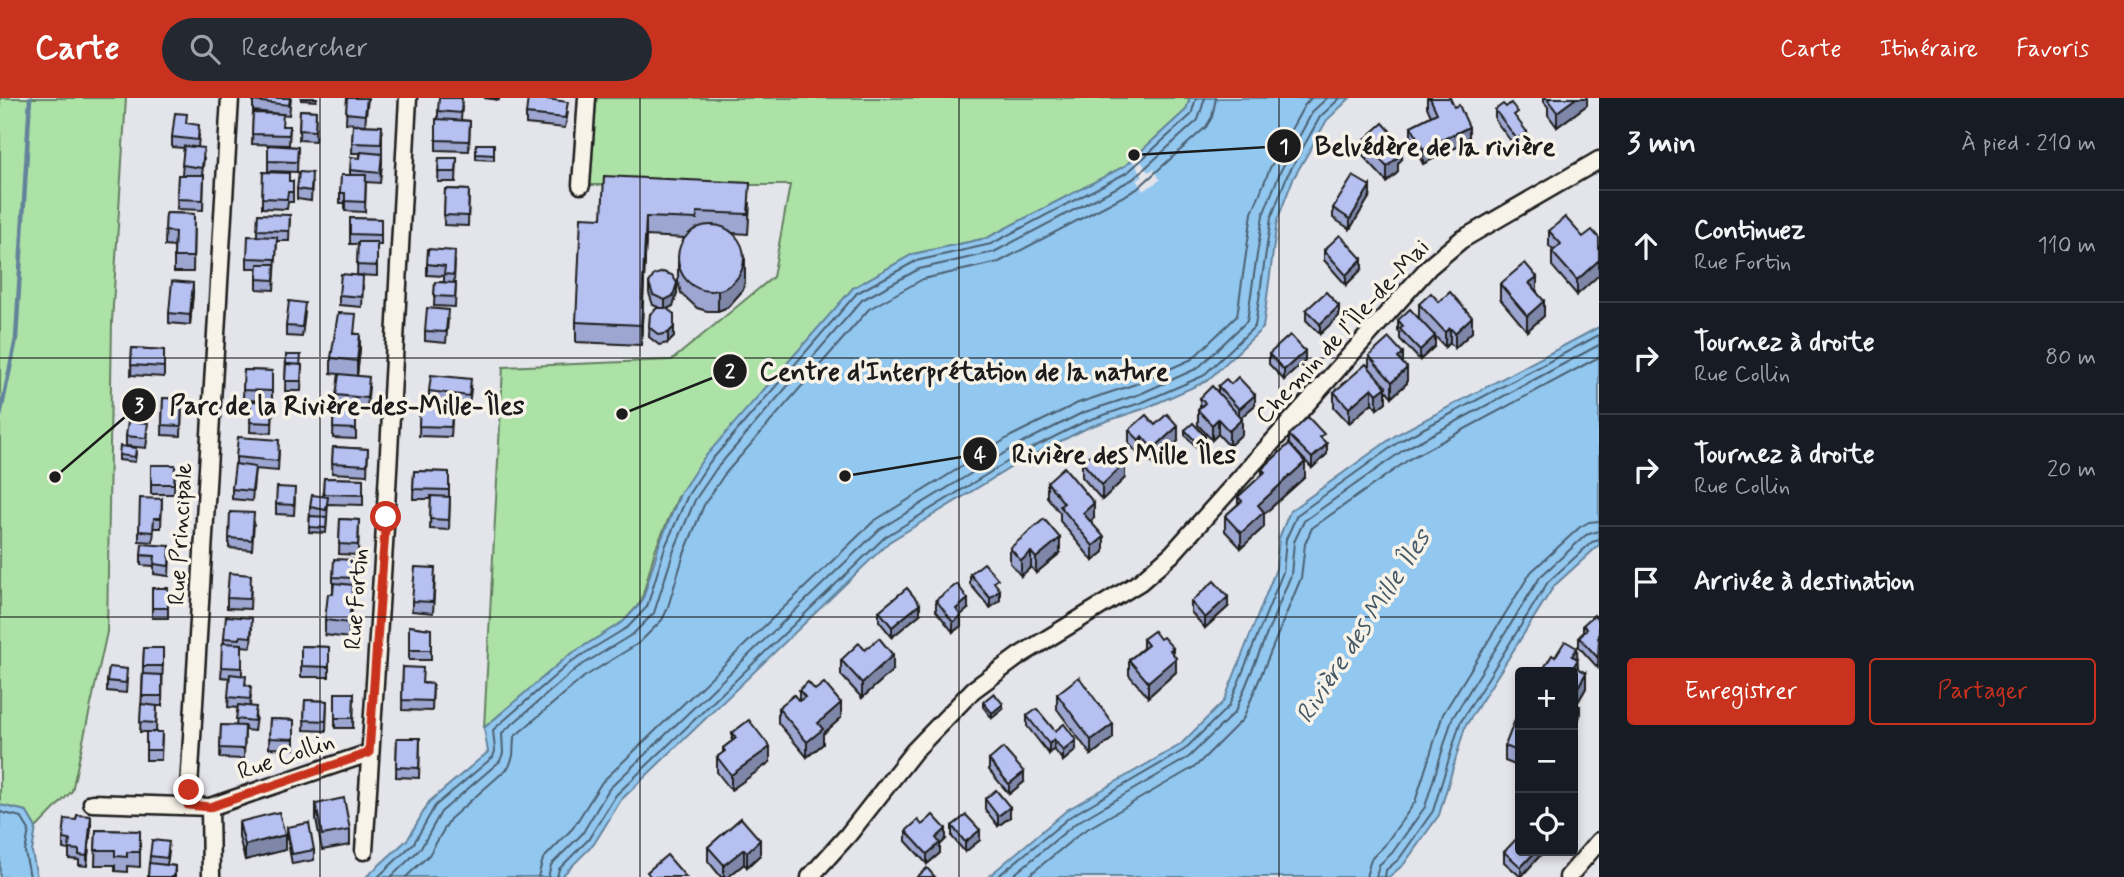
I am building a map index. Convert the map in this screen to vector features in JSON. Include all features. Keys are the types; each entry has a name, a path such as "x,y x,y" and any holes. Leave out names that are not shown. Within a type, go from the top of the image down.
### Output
{"street":[{"name":"Rue Principale","path":"188,805 230,98"},
{"name":"Rue Fortin","path":"364,850 384,545 408,98"},
{"path":"581,185 587,98"},
{"name":"Chemin de l'Île-de-Mai","path":"810,877 848,835 914,751 973,690 1019,656 1140,582 1172,554 1429,267 1461,240 1599,160"},
{"name":"Rue Collin","path":"92,803 210,807 369,753"},
{"path":"210,807 211,877"},
{"path":"1568,877 1599,841"}],"green space":[{"path":"0,98 126,98 112,322 107,632 72,791 36,828 26,811 0,805"},
{"path":"588,98 1190,98 1186,110 1125,166 987,238 913,254 853,288 704,462 678,497 655,550 641,602 624,621 568,656 484,728 503,367 672,360 773,277 790,185 582,185"}],"water":[{"path":"1190,98 1350,98 1327,120 1293,179 1277,221 1263,328 1207,381 1146,408 1089,427 1023,460 889,542 621,800 594,844 561,877 366,877 408,839 429,802 488,752 484,728 568,656 624,621 642,602 659,545 681,492 703,459 853,288 913,254 987,238 1125,166 1186,110"},
{"name":"Rivière des Mille Îles","path":"1599,327 1599,545 1554,586 1465,727 1439,815 1404,864 1389,877 988,877 1067,810 1180,745 1224,701 1276,569 1279,538 1290,511 1396,435"},
{"path":"0,805 26,811 36,828 32,852 37,877 0,877"}],"pier":[{"path":"1135,152 1148,172 1154,169 1160,180 1143,191 1137,181 1143,176 1130,156"}],"building":[{"path":"253,98 290,98 289,105 253,101"},
{"path":"347,98 367,98 365,115 346,113"},
{"path":"439,98 462,98 461,113 438,111"},
{"path":"528,98 568,102 565,118 526,114"},
{"path":"1430,98 1450,98 1454,107 1459,105 1469,127 1423,149 1411,126 1437,113"},
{"path":"1576,98 1557,112 1548,100"},
{"path":"1511,103 1518,112 1514,115 1527,132 1517,139 1495,110 1503,104 1506,107"},
{"path":"300,110 316,111 315,131 299,130"},
{"path":"175,113 187,114 186,123 199,125 198,140 172,137"},
{"path":"253,113 283,114 282,126 290,126 289,135 252,134"},
{"path":"436,119 470,121 469,141 436,140"},
{"path":"1383,123 1402,144 1394,152 1398,157 1387,167 1363,141"},
{"path":"353,125 382,126 381,144 352,143"},
{"path":"476,144 494,144 494,155 476,154"},
{"path":"268,145 298,147 297,162 268,161"},
{"path":"184,146 204,148 202,168 182,165"},
{"path":"361,152 382,154 380,173 350,170 351,157 360,158"},
{"path":"439,158 457,158 456,172 438,172"},
{"path":"263,172 289,173 289,181 293,181 293,192 288,192 287,199 262,198"},
{"path":"299,172 312,173 311,191 297,189"},
{"path":"178,175 204,175 203,200 177,199"},
{"path":"341,175 366,175 365,202 345,201 345,193 340,193"},
{"path":"604,176 750,183 748,214 697,212 697,219 646,217 641,325 576,322 581,217 602,218"},
{"path":"1353,176 1370,186 1350,219 1333,208"},
{"path":"445,189 469,190 468,216 444,215"},
{"path":"166,213 194,214 193,257 174,257 175,232 165,231"},
{"path":"258,214 290,215 289,231 257,230"},
{"path":"1565,217 1583,237 1592,230 1599,238 1599,260 1577,280 1552,252 1561,244 1549,231"},
{"path":"350,218 381,219 381,235 350,234"},
{"path":"705,225 717,225 729,230 739,240 744,258 742,271 729,286 717,291 705,291 693,286 683,276 678,264 678,252 683,240 693,230"},
{"path":"1340,235 1362,259 1346,275 1324,250"},
{"path":"248,236 277,237 276,259 247,258"},
{"path":"358,242 377,242 377,266 357,265"},
{"path":"428,249 455,251 454,275 444,274 445,266 427,264"},
{"path":"1525,263 1537,277 1529,283 1544,301 1527,316 1500,284"},
{"path":"258,264 275,264 274,280 257,279"},
{"path":"663,272 672,275 677,283 673,296 665,300 653,295 649,283 654,275"},
{"path":"341,274 363,276 362,297 339,295"},
{"path":"172,281 193,283 190,315 169,313"},
{"path":"435,282 456,283 455,297 434,296"},
{"path":"1326,292 1339,306 1320,324 1306,310"},
{"path":"1450,292 1472,317 1455,333 1450,328 1445,332 1419,304 1431,293 1439,302"},
{"path":"289,301 305,303 302,327 286,326"},
{"path":"427,308 448,310 446,332 425,331"},
{"path":"657,308 666,308 674,314 674,327 668,333 659,335 649,327 650,314"},
{"path":"1410,309 1435,336 1420,350 1400,329 1403,326 1398,320"},
{"path":"338,313 356,314 354,334 360,334 357,361 331,358"},
{"path":"1290,335 1305,351 1284,370 1269,354"},
{"path":"1389,338 1403,353 1398,358 1407,368 1392,382 1369,356"},
{"path":"132,348 164,350 164,367 131,365"},
{"path":"286,355 301,355 300,365 286,364"},
{"path":"286,364 302,365 301,381 285,381"},
{"path":"1366,364 1386,387 1377,394 1372,388 1349,408 1334,392"},
{"path":"244,370 272,371 272,391 243,390"},
{"path":"339,374 369,377 367,398 336,395"},
{"path":"431,375 471,379 469,396 429,391"},
{"path":"1238,377 1255,395 1239,409 1218,386 1226,379 1231,384"},
{"path":"1212,386 1242,419 1229,431 1218,419 1212,425 1198,410 1205,403 1200,398"},
{"path":"163,398 182,399 181,426 162,425"},
{"path":"251,401 273,402 272,423 250,422"},
{"path":"420,401 453,402 451,427 419,426"},
{"path":"334,404 356,405 356,429 333,428"},
{"path":"1167,414 1178,426 1153,449 1142,436 1139,440 1129,430 1146,415 1155,425"},
{"path":"1308,417 1324,434 1320,437 1327,444 1312,458 1289,435"},
{"path":"128,421 148,423 146,438 126,436"},
{"path":"1193,423 1205,436 1197,443 1185,430"},
{"path":"238,437 279,440 278,461 236,457"},
{"path":"1289,444 1305,462 1258,505 1264,512 1241,533 1225,516 1242,501 1238,497 1265,472 1262,469"},
{"path":"120,446 136,448 135,457 119,455"},
{"path":"333,447 368,449 367,465 332,463"},
{"path":"1099,447 1105,454 1112,448 1125,463 1102,485 1082,462"},
{"path":"235,464 255,467 252,491 232,489"},
{"path":"151,465 175,465 174,484 151,484"},
{"path":"1064,467 1094,503 1083,513 1104,537 1093,546 1060,506 1064,503 1047,482"},
{"path":"414,471 449,472 449,490 413,489"},
{"path":"324,478 363,479 363,495 323,494"},
{"path":"277,487 295,488 294,505 276,504"},
{"path":"312,495 328,497 326,510 310,507"},
{"path":"431,496 450,497 449,520 430,519"},
{"path":"140,498 162,499 161,518 154,518 153,532 139,531"},
{"path":"230,512 254,513 252,540 229,538"},
{"path":"310,516 327,517 326,528 309,527"},
{"path":"340,519 359,520 358,545 339,544"},
{"path":"1044,519 1060,538 1036,558 1031,552 1021,561 1010,548"},
{"path":"142,544 170,546 169,566 154,564 155,556 141,555"},
{"path":"334,559 356,560 355,578 333,577"},
{"path":"984,563 998,579 994,582 1000,590 990,598 970,574"},
{"path":"415,567 435,568 433,602 412,601"},
{"path":"229,573 251,575 250,599 227,598"},
{"path":"1214,581 1228,597 1205,618 1191,602"},
{"path":"334,583 353,585 349,623 325,620 328,594 333,594"},
{"path":"957,584 968,599 956,609 961,616 953,622 936,600"},
{"path":"152,588 168,588 168,608 152,608"},
{"path":"907,588 920,604 892,627 879,611"},
{"path":"1594,615 1599,620 1598,658 1579,637 1587,629 1583,625"},
{"path":"226,616 252,618 251,637 224,638"},
{"path":"409,626 431,629 431,650 409,650"},
{"path":"1154,631 1173,648 1170,650 1176,658 1148,682 1129,660 1148,645 1143,639"},
{"path":"879,638 893,655 862,683 841,660 859,643 865,650"},
{"path":"1565,641 1577,648 1572,656 1578,659 1576,667 1545,667 1552,655 1555,657"},
{"path":"222,643 242,644 242,668 221,667"},
{"path":"301,646 329,647 329,667 301,666"},
{"path":"144,648 163,648 163,666 143,666"},
{"path":"109,667 127,669 126,683 107,681"},
{"path":"403,667 423,668 422,683 433,684 432,701 402,700"},
{"path":"1578,668 1586,673 1578,687"},
{"path":"143,674 162,675 162,696 142,696"},
{"path":"230,674 246,676 245,685 251,686 250,699 228,697"},
{"path":"1079,677 1113,724 1091,740 1057,694"},
{"path":"808,682 815,690 824,683 841,703 818,723 823,729 807,742 778,708 794,695 799,701 805,697 799,690"},
{"path":"335,693 354,693 353,718 335,718"},
{"path":"994,693 1003,704 992,713 983,702"},
{"path":"305,700 327,701 326,721 304,720"},
{"path":"141,704 157,706 156,723 140,722"},
{"path":"238,705 256,707 254,721 236,719"},
{"path":"1037,709 1055,731 1064,724 1076,740 1063,751 1054,739 1049,744 1027,716"},
{"path":"270,719 294,720 294,739 269,738"},
{"path":"749,720 770,747 731,775 717,757 725,751 723,748 736,738 732,733"},
{"path":"1515,720 1515,750 1505,746"},
{"path":"221,725 245,726 244,749 220,748"},
{"path":"146,732 162,732 161,750 146,750"},
{"path":"397,738 420,738 419,768 396,767"},
{"path":"1003,748 1024,772 1009,784 989,760"},
{"path":"996,790 1010,807 998,816 985,799"},
{"path":"344,798 350,830 322,835 316,804"},
{"path":"279,812 285,835 245,845 239,822"},
{"path":"77,815 91,816 87,856 79,855 79,850 69,849 70,840 63,839 65,819 76,820"},
{"path":"933,815 946,829 936,838 940,843 927,854 906,831 918,820 922,825"},
{"path":"966,815 980,830 965,842 952,826"},
{"path":"741,818 760,840 747,852 744,849 724,865 708,847"},
{"path":"309,823 314,850 292,854 287,827"},
{"path":"96,830 140,831 140,852 127,852 127,857 115,856 115,850 95,850"},
{"path":"152,840 169,842 167,858 150,856"},
{"path":"1515,840 1515,856 1531,856 1521,867 1504,852"},
{"path":"667,855 686,877 651,877 647,872"},
{"path":"149,863 175,866 174,877 148,877"},
{"path":"927,868 935,877 917,877"}],"waterway":[{"path":"0,416 16,339 30,98"}],"place":[{"name":"Belvédère de la rivière","path":"1134,155"},
{"name":"Centre d'Interprétation de la nature","path":"622,414"},
{"name":"Rivière des Mille Îles","path":"845,476"},
{"name":"Parc de la Rivière-des-Mille-Îles","path":"55,477"}],"route":[{"path":"189,790 188,805 210,807 369,753 386,517"}]}
